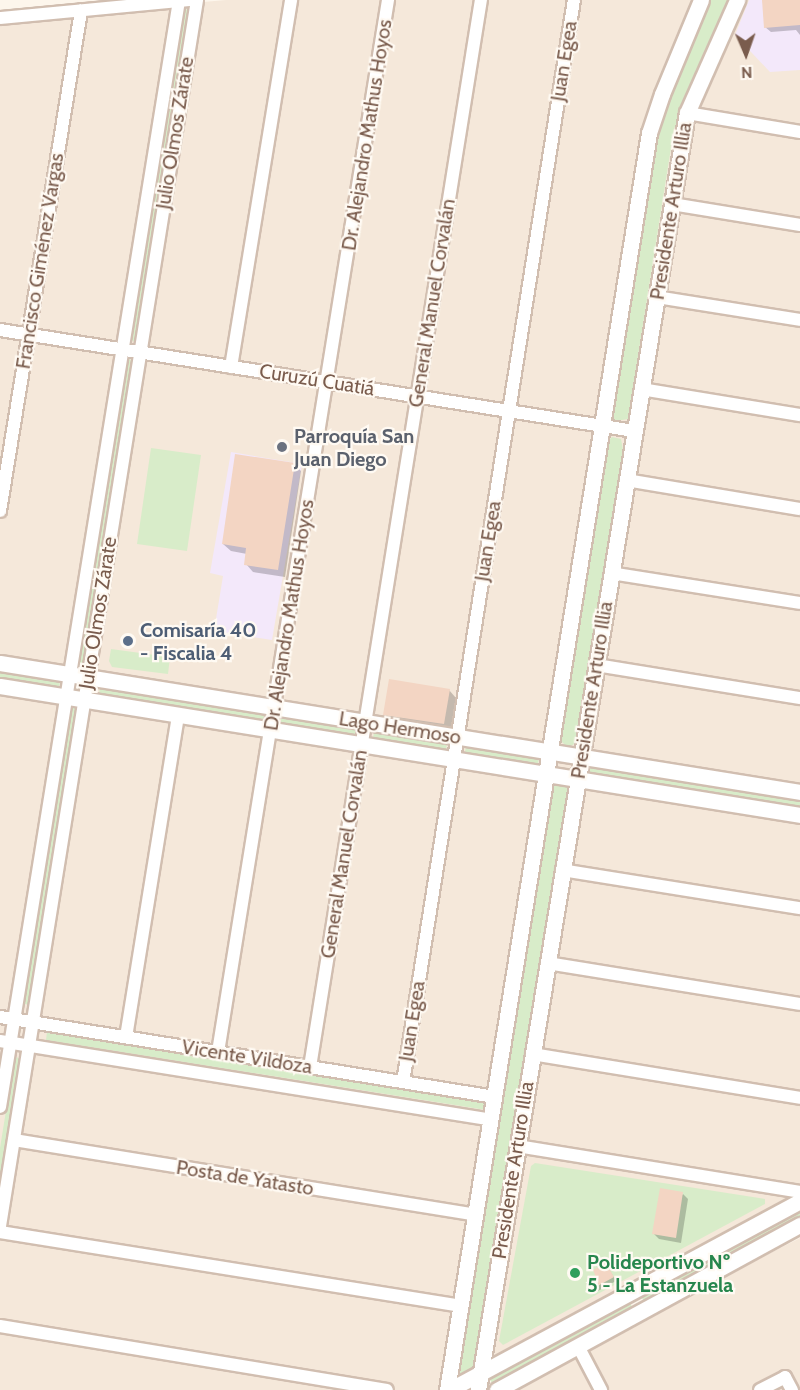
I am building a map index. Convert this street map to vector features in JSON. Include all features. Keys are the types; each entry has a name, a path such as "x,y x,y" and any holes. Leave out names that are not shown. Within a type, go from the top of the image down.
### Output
{"street":[{"name":"Julio Olmos Zárate","path":"0,1226 197,0"},
{"path":"231,367 291,0"},
{"name":"Dr. Alejandro Mathus Hoyos","path":"218,1052 388,0"},
{"name":"General Manuel Corvalán","path":"310,1067 481,0"},
{"name":"Juan Egea","path":"403,1082 574,0"},
{"name":"Presidente Arturo Illia","path":"448,1390 649,133 654,114 701,0"},
{"name":"Presidente Arturo Illia","path":"478,1390 687,113 737,0"},
{"name":"Julio Olmos Zárate","path":"0,1107 5,1042 14,1020 123,350 185,1"},
{"path":"0,18 185,1"},
{"name":"Francisco Giménez Vargas","path":"0,511 81,11"},
{"path":"687,113 800,132"},
{"path":"672,204 800,225"},
{"path":"657,297 800,320"},
{"name":"Curuzú Cuatiá","path":"0,330 634,431"},
{"path":"641,389 800,415"},
{"path":"626,480 800,509"},
{"path":"611,573 800,603"},
{"name":"Lago Hermoso","path":"0,663 800,792"},
{"path":"596,664 800,698"},
{"name":"Lago Hermoso","path":"0,686 800,815"},
{"path":"126,1037 178,715"},
{"path":"562,870 800,908"},
{"path":"547,963 800,1004"},
{"name":"Vicente Vildoza","path":"0,1017 495,1097"},
{"name":"Vicente Vildoza","path":"5,1042 491,1120"},
{"path":"532,1054 800,1098"},
{"name":"Posta de Yatasto","path":"14,1140 475,1215"},
{"path":"517,1146 800,1192"},
{"path":"448,1390 800,1201"},
{"path":"497,1390 800,1226"},
{"path":"0,1232 460,1306"},
{"path":"631,1293 642,1311"},
{"path":"0,1326 387,1390"},
{"path":"578,1346 601,1390"},
{"path":"760,1390 785,1377 792,1390"}],"shaded area":[{"path":"226,0 800,0 800,1201 449,1390 0,1390 0,20"},
{"path":"749,0 800,0 800,70 770,72 735,35"},
{"path":"231,452 302,464 272,640 214,631 223,576 210,573"},
{"path":"800,1238 800,1390 501,1390"}],"green space":[{"path":"709,0 729,0 674,129 628,419 616,421 610,416 654,139 664,102"},
{"path":"186,9 191,13 134,342 130,338 183,13"},
{"path":"130,359 132,363 85,664 82,669 79,669 126,362"},
{"path":"612,437 621,439 623,450 577,742 568,748 560,740 606,443"},
{"path":"151,448 201,455 187,551 137,544"},
{"path":"111,649 170,657 168,674 112,667 109,661"},
{"path":"0,671 60,681 59,687 0,678"},
{"path":"100,687 265,714 264,721 99,694"},
{"path":"72,705 77,708 31,1005 24,1004"},
{"path":"281,718 357,729 356,735 281,723"},
{"path":"374,732 447,743 446,750 373,738"},
{"path":"466,746 539,757 538,764 465,752"},
{"path":"589,766 800,800 800,806 588,772"},
{"path":"555,783 566,783 569,788 475,1369 458,1378 456,1370 552,787"},
{"path":"47,1032 487,1102 486,1110 46,1040"},
{"path":"17,1057 21,1061 0,1190 0,1148 14,1061"},
{"name":"Polideportivo Nº 5 - La Estanzuela","path":"535,1163 765,1199 765,1204 503,1345 499,1341 531,1166"},
{"path":"800,1208 800,1217 644,1301 640,1295"},
{"path":"629,1302 633,1308 492,1383 488,1377"}],"building":[{"path":"762,0 800,0 800,25 764,28"},
{"path":"235,454 295,463 278,570 244,565 246,548 222,544"},
{"path":"389,679 450,689 444,724 383,715"},
{"path":"660,1188 683,1192 676,1238 652,1234"},
{"path":"606,1263 614,1277 594,1288 590,1280 596,1277 593,1270"}],"place":[{"name":"Parroquía San Juan Diego","path":"282,447"},
{"name":"Comisaría 40 - Fiscalia 4","path":"128,641"},
{"name":"Polideportivo Nº 5 - La Estanzuela","path":"575,1273"}]}
